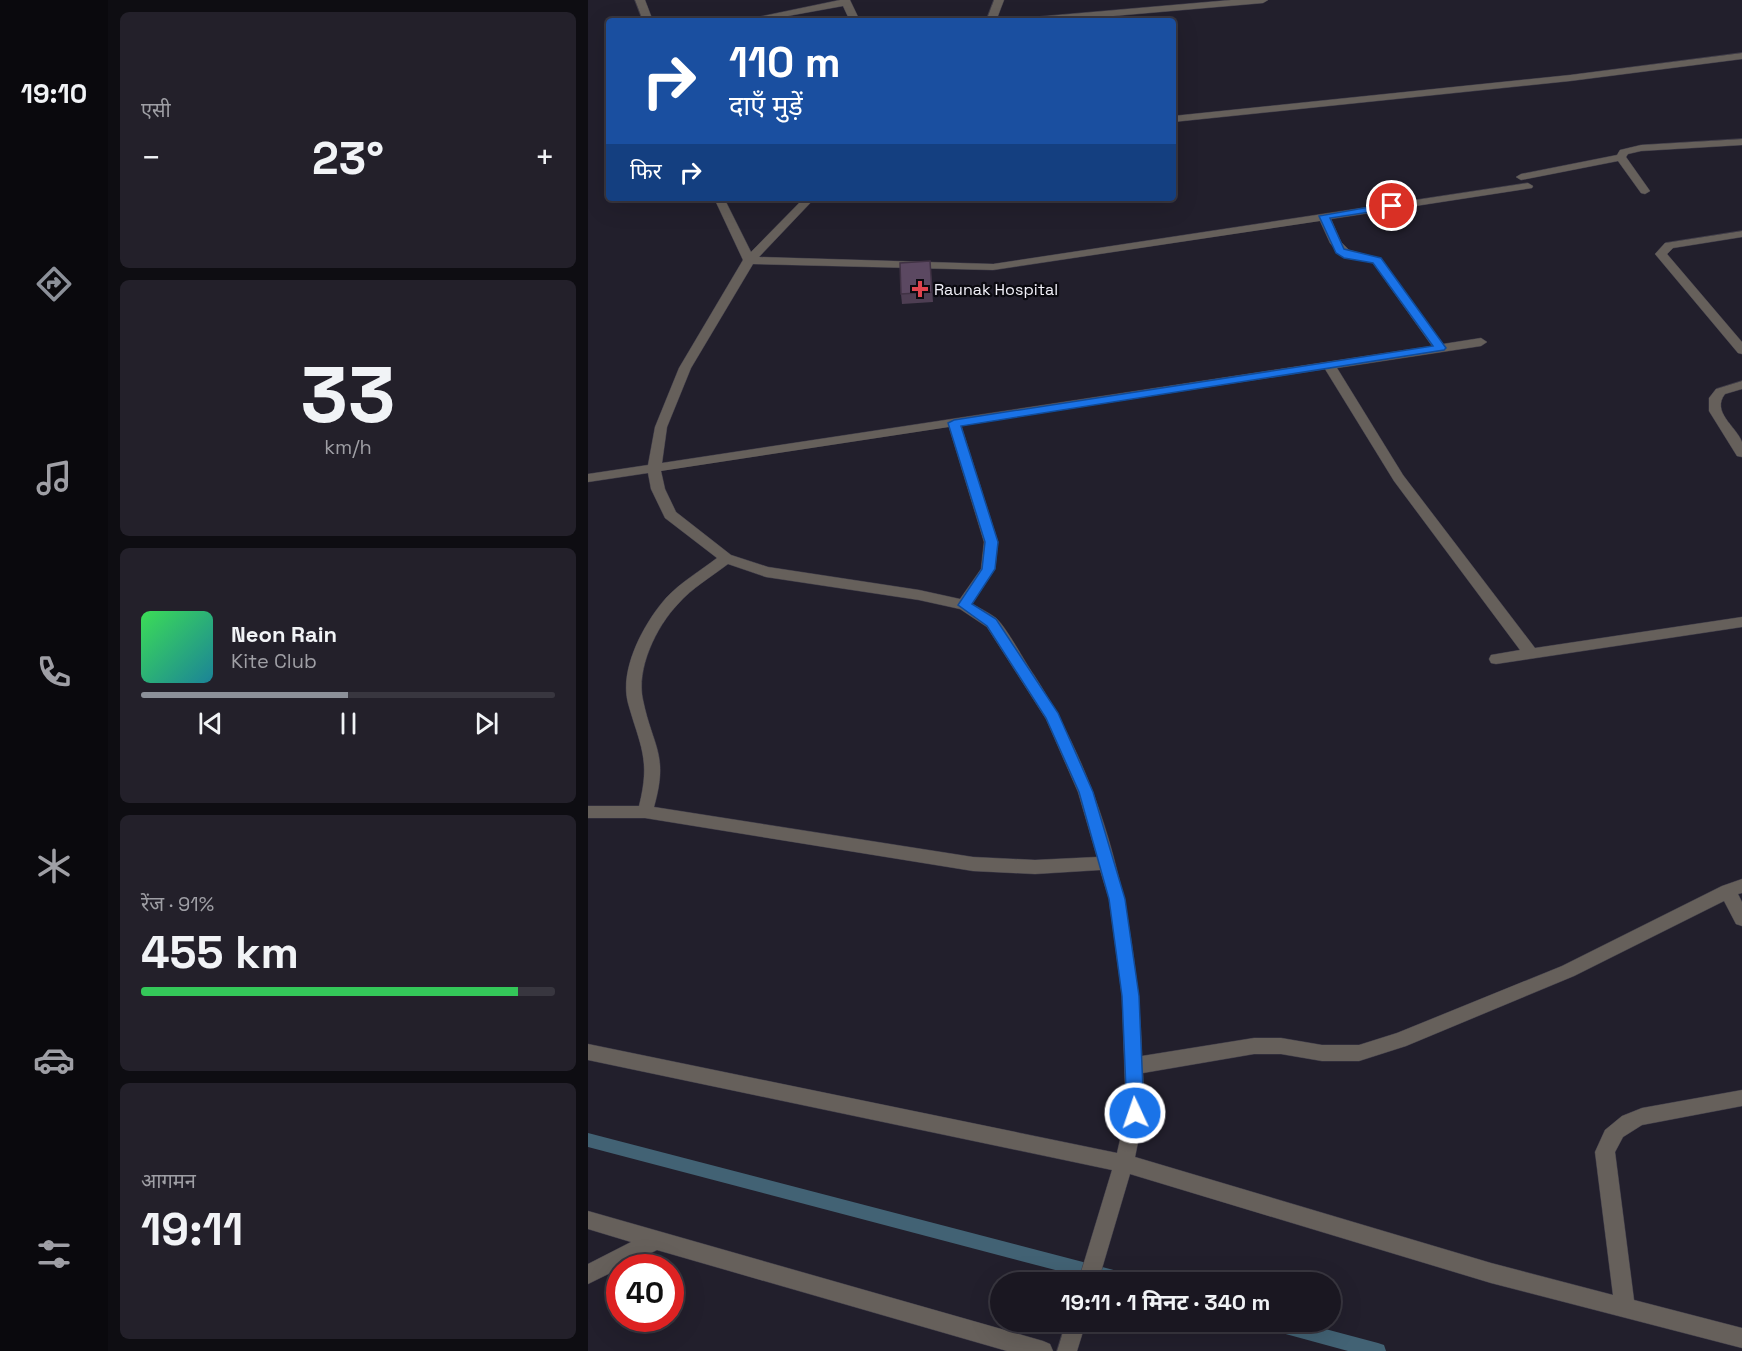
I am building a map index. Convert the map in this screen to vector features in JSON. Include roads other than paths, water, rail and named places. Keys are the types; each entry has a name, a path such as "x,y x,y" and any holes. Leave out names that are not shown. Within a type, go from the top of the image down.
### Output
{"street":[{"path":"640,0 647,18"},
{"path":"992,18 999,0"},
{"path":"1058,18 1263,0"},
{"path":"760,18 846,2 854,18"},
{"path":"1176,119 1570,78 1742,56"},
{"path":"749,260 993,267 1324,216 1525,181 1621,157 1624,152 1641,148 1742,142"},
{"path":"1621,157 1645,191"},
{"path":"720,201 749,260"},
{"path":"807,201 749,260 685,368 661,427 654,468 658,489 670,515 726,558 766,572 919,595 964,605 992,623 1053,717 1086,792 1107,863 1117,899 1131,996 1135,1113 1125,1163 1091,1272"},
{"path":"1324,216 1339,250 1348,255 1368,256 1377,261 1440,348"},
{"path":"1742,234 1669,245 1662,250 1661,254 1742,350"},
{"path":"588,478 1481,342"},
{"path":"1329,365 1355,413 1404,488 1532,653"},
{"path":"1742,385 1723,388 1716,395 1714,403 1715,411 1742,453"},
{"path":"954,423 991,542 988,569 964,605"},
{"path":"645,812 655,781 651,739 635,700 633,680 640,658 671,603 726,558"},
{"path":"1496,659 1742,622"},
{"path":"588,812 645,812 974,864 1035,867 1107,863"},
{"path":"1133,1066 1254,1046 1281,1046 1322,1053 1359,1053 1400,1040 1568,971 1735,889 1742,919"},
{"path":"588,1052 1125,1163 1491,1273 1742,1338"},
{"path":"1625,1307 1605,1152 1610,1139 1618,1128 1635,1118 1742,1098"},
{"path":"588,1220 1043,1351"},
{"path":"588,1274 658,1239"}],"waterway":[{"path":"588,1140 1091,1272"},
{"path":"1308,1332 1378,1351"}],"place":[{"name":"Raunak Hospital","path":"920,289"}]}
